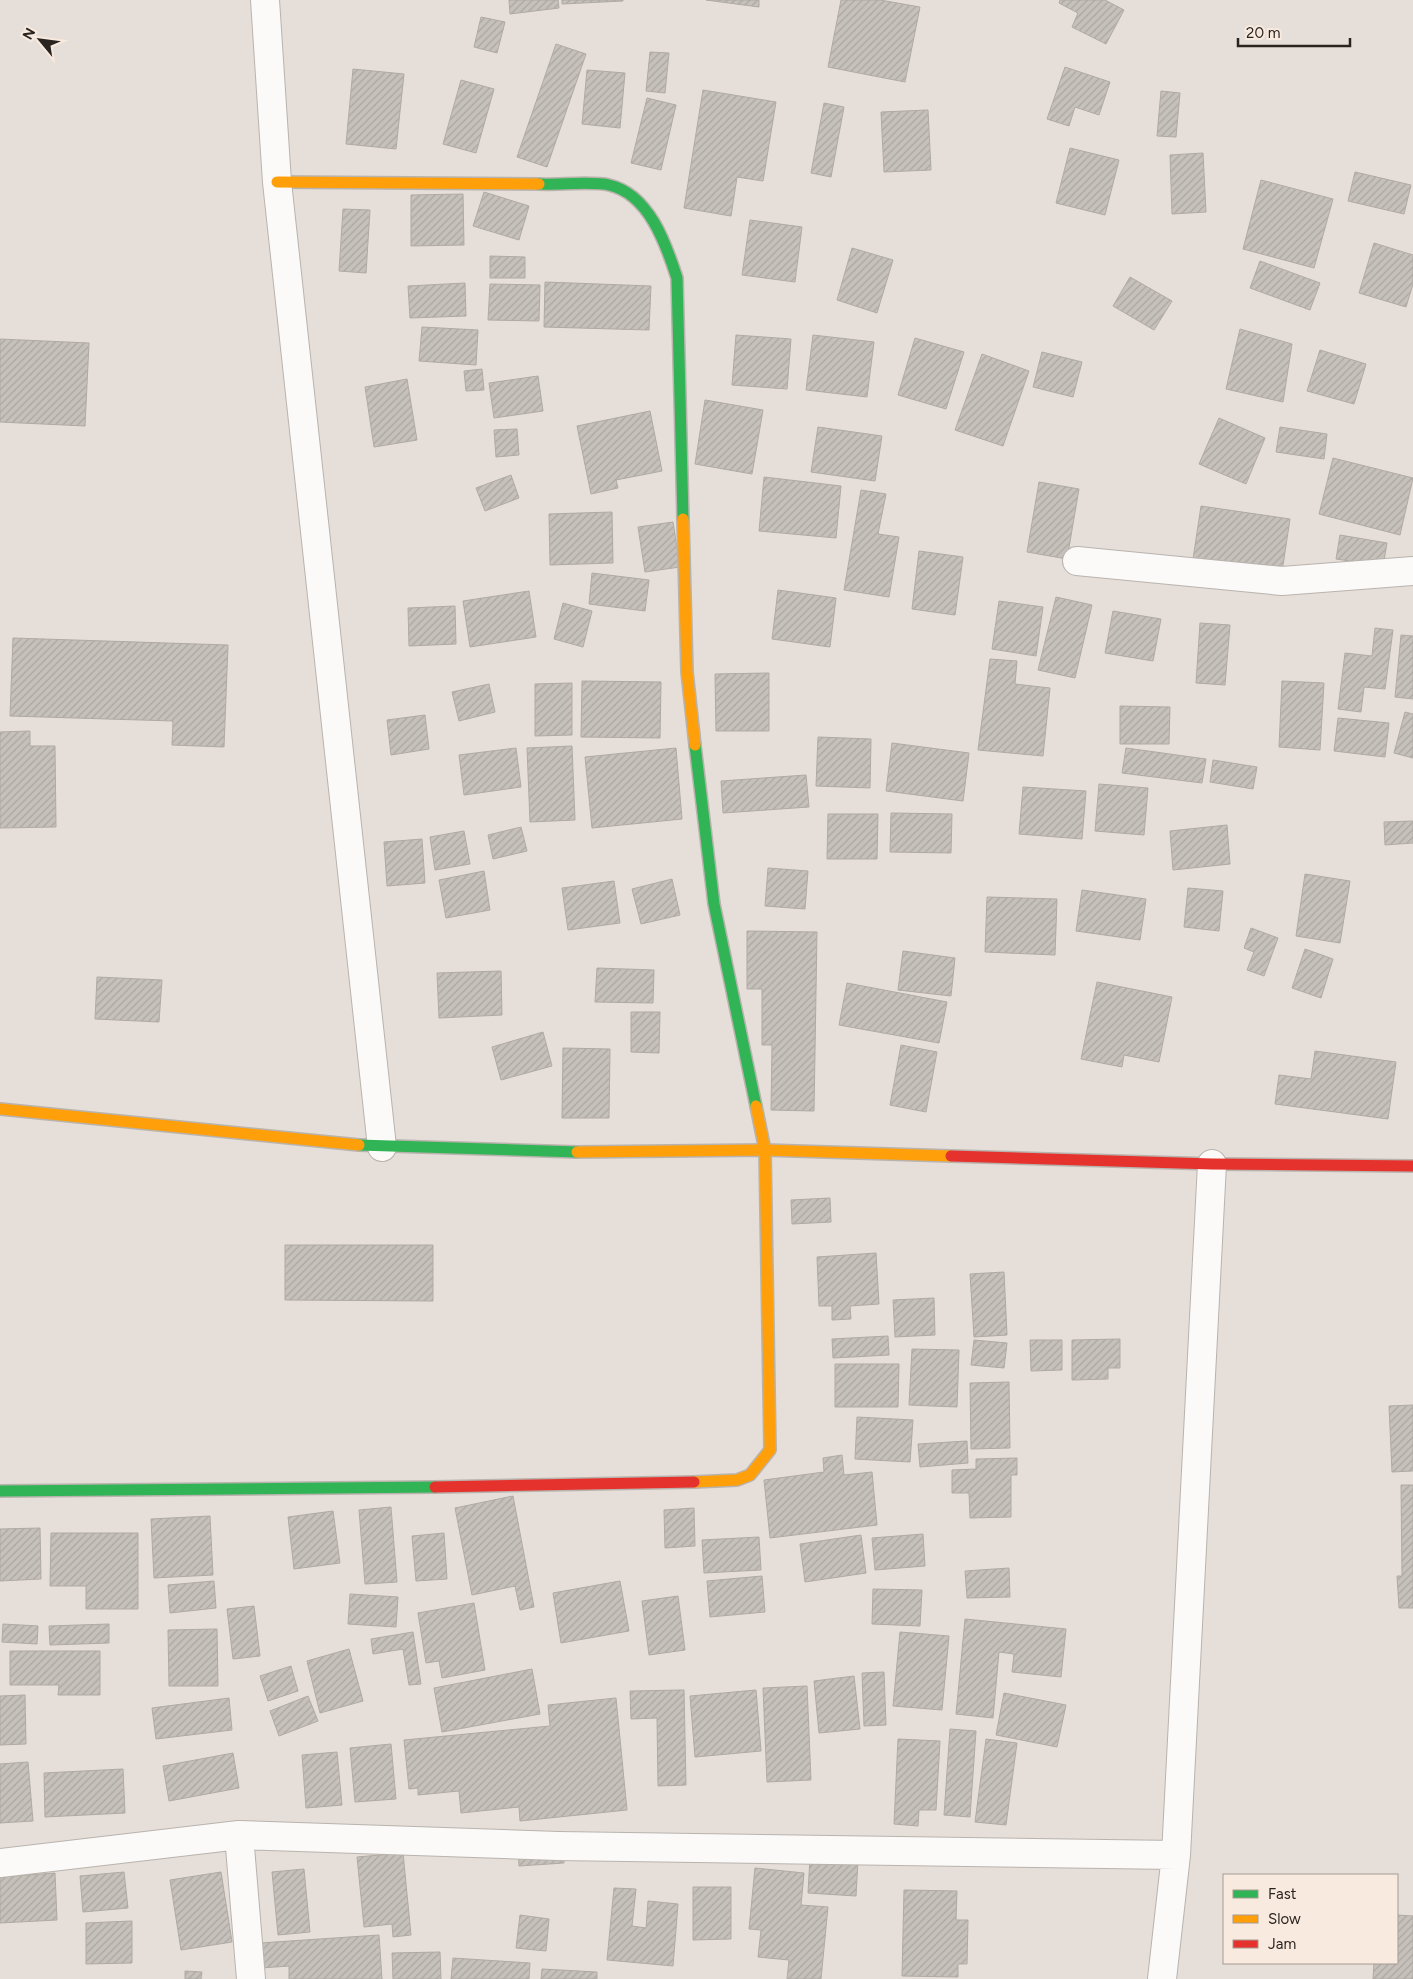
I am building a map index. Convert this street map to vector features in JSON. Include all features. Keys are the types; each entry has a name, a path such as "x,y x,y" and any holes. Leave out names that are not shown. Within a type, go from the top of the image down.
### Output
{"street":[{"path":"265,0 277,182 382,1147"},
{"path":"0,1491 614,1485 737,1480 750,1475 770,1450 765,1150 714,904 687,672 677,278 662,234 637,201 623,190 609,185 277,182"},
{"path":"1077,561 1282,581 1413,571"},
{"path":"0,1109 382,1147 609,1153 765,1150 1212,1164 1413,1166"},
{"path":"1162,1979 1176,1855 1212,1164"},
{"path":"0,1863 238,1835 568,1846 1176,1855"},
{"path":"238,1835 251,1979"}],"building":[{"path":"509,0 558,0 559,8 510,14"},
{"path":"562,0 623,0 623,1 562,4"},
{"path":"706,0 759,0 759,7"},
{"path":"841,0 880,0 920,7 905,82 828,67"},
{"path":"1060,0 1105,0 1124,10 1106,44 1072,27 1078,13 1059,3"},
{"path":"481,17 505,22 497,53 474,47"},
{"path":"556,44 586,54 547,167 517,157"},
{"path":"650,52 669,53 665,93 646,91"},
{"path":"1065,67 1110,82 1099,115 1075,107 1069,126 1047,119"},
{"path":"353,69 404,74 396,149 346,144"},
{"path":"587,70 625,73 620,128 582,124"},
{"path":"461,80 494,89 476,153 443,144"},
{"path":"703,90 776,102 763,181 737,177 731,216 684,208"},
{"path":"1161,91 1180,93 1176,137 1157,136"},
{"path":"647,98 676,105 661,170 631,163"},
{"path":"824,103 844,107 831,177 811,173"},
{"path":"928,110 931,170 884,172 881,112"},
{"path":"1070,148 1119,160 1105,215 1056,203"},
{"path":"1203,153 1206,212 1172,214 1170,155"},
{"path":"1355,172 1411,185 1404,214 1348,201"},
{"path":"1261,180 1333,199 1314,268 1243,249"},
{"path":"484,192 529,206 519,240 473,226"},
{"path":"463,194 464,245 411,246 411,195"},
{"path":"343,209 370,210 366,273 339,271"},
{"path":"750,220 802,227 795,282 742,275"},
{"path":"1374,243 1413,255 1413,284 1406,307 1359,293"},
{"path":"852,248 893,260 877,313 837,300"},
{"path":"490,256 525,257 525,278 490,278"},
{"path":"1260,261 1320,283 1310,310 1250,288"},
{"path":"1130,277 1172,301 1154,330 1113,306"},
{"path":"545,282 651,286 649,330 544,327"},
{"path":"465,283 466,316 410,318 408,286"},
{"path":"490,284 540,285 539,321 488,320"},
{"path":"422,327 478,330 476,365 419,361"},
{"path":"1240,329 1292,344 1283,402 1226,389"},
{"path":"736,335 791,339 787,389 732,385"},
{"path":"813,335 874,342 867,397 806,390"},
{"path":"915,338 964,352 946,409 898,395"},
{"path":"0,339 89,343 85,426 0,422"},
{"path":"1320,350 1366,364 1354,404 1307,391"},
{"path":"1042,352 1082,362 1073,397 1033,387"},
{"path":"982,354 1029,371 1003,446 955,430"},
{"path":"482,369 484,390 466,391 464,371"},
{"path":"538,376 543,411 494,418 489,383"},
{"path":"407,379 417,440 374,447 365,387"},
{"path":"705,400 763,410 752,474 695,464"},
{"path":"650,411 662,471 616,480 618,488 591,494 577,426"},
{"path":"1219,418 1265,438 1246,484 1199,464"},
{"path":"818,427 882,436 875,481 811,472"},
{"path":"1280,427 1327,434 1324,459 1276,452"},
{"path":"517,429 519,455 496,457 494,430"},
{"path":"1333,458 1413,478 1400,535 1319,514"},
{"path":"511,475 519,498 485,511 476,488"},
{"path":"764,477 841,486 836,538 759,531"},
{"path":"1039,482 1079,489 1067,559 1027,552"},
{"path":"861,490 886,494 878,534 899,537 889,597 844,590"},
{"path":"1201,506 1290,519 1282,572 1193,559"},
{"path":"612,512 613,563 550,565 549,514"},
{"path":"673,522 680,567 645,572 638,527"},
{"path":"1340,535 1387,543 1383,566 1336,559"},
{"path":"919,551 963,557 955,615 912,609"},
{"path":"592,573 649,580 645,611 589,604"},
{"path":"778,590 836,598 830,647 772,639"},
{"path":"529,591 536,637 470,647 463,601"},
{"path":"1056,597 1092,605 1075,678 1038,670"},
{"path":"999,601 1043,607 1036,656 992,649"},
{"path":"563,603 592,611 583,647 554,639"},
{"path":"455,606 456,644 409,646 408,608"},
{"path":"1113,611 1161,619 1153,661 1105,653"},
{"path":"1200,623 1230,625 1225,685 1196,683"},
{"path":"1375,628 1393,630 1385,689 1364,687 1361,712 1338,709 1345,653 1372,656"},
{"path":"1401,635 1413,636 1413,699 1395,697"},
{"path":"13,638 228,645 224,747 172,745 173,721 10,716"},
{"path":"990,659 1017,661 1015,684 1050,688 1043,756 978,750"},
{"path":"769,673 769,731 716,731 715,674"},
{"path":"582,681 661,682 660,738 581,737"},
{"path":"1282,681 1324,683 1320,750 1279,747"},
{"path":"572,683 572,735 535,736 535,684"},
{"path":"489,684 495,712 459,721 452,692"},
{"path":"1120,706 1170,707 1169,744 1120,744"},
{"path":"1405,712 1413,714 1413,758 1394,753"},
{"path":"425,715 429,749 391,755 387,720"},
{"path":"1338,718 1389,723 1385,757 1334,751"},
{"path":"30,731 30,746 55,746 56,827 0,828 0,732"},
{"path":"818,737 871,739 870,788 816,786"},
{"path":"892,743 969,753 963,801 886,791"},
{"path":"572,746 575,820 530,822 527,748"},
{"path":"516,748 521,787 464,795 459,755"},
{"path":"676,748 682,819 592,828 585,757"},
{"path":"1126,748 1206,759 1202,783 1122,773"},
{"path":"1213,760 1257,767 1253,789 1210,782"},
{"path":"806,775 809,807 723,813 721,781"},
{"path":"1099,784 1148,788 1144,835 1095,831"},
{"path":"1023,787 1086,791 1082,839 1019,834"},
{"path":"891,813 952,814 951,853 890,852"},
{"path":"828,814 878,814 877,859 827,859"},
{"path":"1413,821 1413,843 1385,845 1384,822"},
{"path":"1227,825 1230,864 1173,870 1170,831"},
{"path":"521,827 527,851 493,859 488,835"},
{"path":"464,831 470,864 435,870 430,837"},
{"path":"422,839 425,883 387,886 384,842"},
{"path":"768,868 808,871 805,909 765,906"},
{"path":"484,871 490,910 446,918 439,880"},
{"path":"1305,874 1350,881 1340,943 1296,936"},
{"path":"672,879 680,915 641,924 632,889"},
{"path":"614,881 620,923 568,930 562,888"},
{"path":"1188,888 1223,891 1219,931 1184,927"},
{"path":"1082,890 1146,899 1140,940 1076,931"},
{"path":"987,897 1057,899 1055,955 985,952"},
{"path":"1251,928 1278,938 1264,976 1247,970 1254,952 1244,948"},
{"path":"747,931 817,932 814,1111 771,1110 772,1045 762,1045 762,989 747,989"},
{"path":"1305,949 1333,959 1321,998 1292,988"},
{"path":"903,951 955,958 951,996 898,990"},
{"path":"597,968 654,970 653,1003 595,1002"},
{"path":"501,971 502,1015 439,1018 437,973"},
{"path":"97,977 162,980 159,1022 95,1019"},
{"path":"1097,982 1172,997 1159,1062 1124,1055 1122,1067 1081,1059"},
{"path":"847,983 947,1002 939,1043 839,1025"},
{"path":"631,1012 660,1012 659,1053 631,1052"},
{"path":"543,1032 552,1066 501,1080 492,1047"},
{"path":"901,1045 937,1052 926,1112 890,1105"},
{"path":"563,1048 610,1049 609,1118 562,1118"},
{"path":"1315,1051 1396,1062 1388,1119 1275,1104 1279,1075 1311,1079"},
{"path":"830,1198 831,1222 792,1224 791,1200"},
{"path":"285,1245 433,1245 433,1301 285,1300"},
{"path":"876,1253 879,1304 850,1306 851,1319 832,1320 832,1306 819,1306 817,1257"},
{"path":"1004,1272 1007,1335 974,1337 970,1274"},
{"path":"934,1298 935,1335 895,1337 893,1300"},
{"path":"888,1336 889,1355 833,1358 832,1339"},
{"path":"1120,1339 1120,1368 1108,1368 1108,1379 1072,1380 1072,1340"},
{"path":"974,1340 1007,1343 1004,1368 971,1365"},
{"path":"1030,1340 1062,1340 1062,1370 1031,1371"},
{"path":"912,1349 959,1350 957,1407 909,1405"},
{"path":"835,1364 899,1364 898,1407 835,1407"},
{"path":"1009,1382 1010,1448 971,1449 970,1383"},
{"path":"1413,1405 1413,1471 1392,1472 1389,1406"},
{"path":"857,1417 913,1420 910,1462 855,1459"},
{"path":"967,1441 968,1463 920,1467 918,1444"},
{"path":"842,1455 844,1475 872,1472 877,1525 770,1538 764,1480 824,1472 823,1458"},
{"path":"1017,1458 1017,1475 1011,1475 1011,1517 970,1518 969,1493 952,1493 952,1470 976,1469 976,1459"},
{"path":"1401,1485 1413,1485 1413,1608 1399,1608 1397,1576 1402,1576"},
{"path":"513,1496 534,1607 520,1610 515,1586 472,1595 455,1508"},
{"path":"391,1507 397,1582 365,1584 359,1510"},
{"path":"694,1508 695,1546 665,1548 664,1510"},
{"path":"333,1511 340,1563 294,1569 288,1517"},
{"path":"210,1516 213,1575 154,1578 151,1519"},
{"path":"40,1528 41,1579 0,1581 0,1529"},
{"path":"51,1533 138,1533 138,1609 86,1609 86,1586 50,1586"},
{"path":"444,1533 447,1579 416,1581 412,1536"},
{"path":"923,1534 925,1566 875,1570 872,1538"},
{"path":"861,1535 866,1573 805,1582 800,1544"},
{"path":"759,1537 761,1570 704,1573 702,1540"},
{"path":"1009,1568 1010,1597 967,1598 965,1571"},
{"path":"762,1576 765,1612 710,1617 707,1581"},
{"path":"214,1581 216,1608 170,1613 168,1585"},
{"path":"620,1581 629,1631 561,1643 553,1593"},
{"path":"873,1589 922,1590 920,1626 872,1624"},
{"path":"350,1594 398,1597 396,1627 348,1624"},
{"path":"678,1596 685,1650 649,1655 642,1601"},
{"path":"474,1603 485,1670 442,1678 439,1661 426,1663 418,1613"},
{"path":"254,1606 260,1656 233,1659 227,1609"},
{"path":"965,1619 1066,1629 1061,1677 1012,1672 1014,1654 999,1652 993,1718 956,1714"},
{"path":"3,1624 38,1626 37,1644 2,1642"},
{"path":"109,1624 109,1643 50,1645 49,1626"},
{"path":"217,1629 218,1686 169,1686 168,1630"},
{"path":"413,1632 421,1684 409,1685 403,1649 373,1654 371,1639"},
{"path":"900,1632 949,1636 942,1710 893,1706"},
{"path":"349,1649 363,1701 320,1713 307,1661"},
{"path":"10,1651 100,1651 100,1695 58,1695 59,1685 10,1685"},
{"path":"291,1666 298,1691 268,1701 260,1676"},
{"path":"532,1669 540,1714 442,1732 434,1688"},
{"path":"884,1672 886,1725 864,1726 862,1673"},
{"path":"854,1676 860,1729 819,1733 814,1681"},
{"path":"807,1686 811,1780 767,1782 763,1688"},
{"path":"684,1690 686,1785 658,1786 657,1718 631,1719 630,1691"},
{"path":"756,1690 761,1751 695,1757 690,1696"},
{"path":"1004,1693 1066,1705 1057,1747 996,1735"},
{"path":"25,1695 26,1744 0,1745 0,1696"},
{"path":"308,1696 318,1721 279,1736 270,1711"},
{"path":"229,1698 232,1730 156,1739 152,1708"},
{"path":"616,1698 627,1810 520,1821 519,1807 461,1813 459,1791 418,1795 418,1788 409,1789 404,1740 550,1726 548,1705"},
{"path":"950,1729 976,1731 970,1817 944,1815"},
{"path":"898,1739 940,1741 936,1810 919,1810 918,1826 894,1824"},
{"path":"986,1739 1017,1743 1006,1825 975,1822"},
{"path":"391,1744 396,1799 355,1802 350,1748"},
{"path":"337,1752 342,1805 306,1808 302,1755"},
{"path":"233,1753 239,1788 169,1801 163,1766"},
{"path":"28,1762 33,1821 0,1823 0,1764"},
{"path":"123,1769 125,1813 45,1817 44,1773"},
{"path":"563,1843 564,1863 519,1866 518,1846"},
{"path":"403,1853 411,1935 393,1937 392,1924 364,1927 357,1857"},
{"path":"810,1858 858,1860 856,1896 808,1893"},
{"path":"755,1868 804,1873 801,1905 828,1907 821,1979 787,1979 789,1960 758,1957 761,1930 749,1929"},
{"path":"304,1869 310,1932 278,1935 272,1872"},
{"path":"124,1872 128,1908 83,1912 80,1876"},
{"path":"221,1872 232,1942 181,1950 170,1880"},
{"path":"55,1873 57,1920 0,1923 0,1877"},
{"path":"693,1887 731,1887 731,1939 693,1940"},
{"path":"614,1888 636,1889 632,1926 646,1928 648,1901 678,1904 673,1966 607,1960"},
{"path":"904,1890 957,1891 956,1920 968,1920 967,1964 958,1964 958,1977 902,1976"},
{"path":"520,1915 549,1919 546,1951 516,1948"},
{"path":"1398,1915 1413,1916 1413,1979 1373,1979 1374,1964 1398,1964"},
{"path":"132,1921 132,1963 86,1964 86,1923"},
{"path":"379,1935 382,1979 289,1979 289,1966 261,1968 260,1943"},
{"path":"440,1952 441,1979 393,1979 392,1953"},
{"path":"453,1958 530,1963 529,1979 451,1979"},
{"path":"542,1969 597,1972 597,1979 541,1979"},
{"path":"185,1971 202,1972 201,1979 185,1979"}],"traffic: fast":[{"path":"539,184 602,184 623,190 645,209 661,236 677,278 683,519"},
{"path":"695,745 714,904 756,1106"},
{"path":"359,1145 577,1152"},
{"path":"0,1491 435,1487"}],"traffic: slow":[{"path":"277,182 539,184"},
{"path":"683,519 687,672 695,745"},
{"path":"694,1482 737,1480 750,1475 770,1450 765,1150 756,1106"},
{"path":"0,1109 359,1145"},
{"path":"577,1152 765,1150 951,1156"}],"traffic: jam":[{"path":"951,1156 1212,1164 1413,1166"},
{"path":"435,1487 694,1482"}]}
